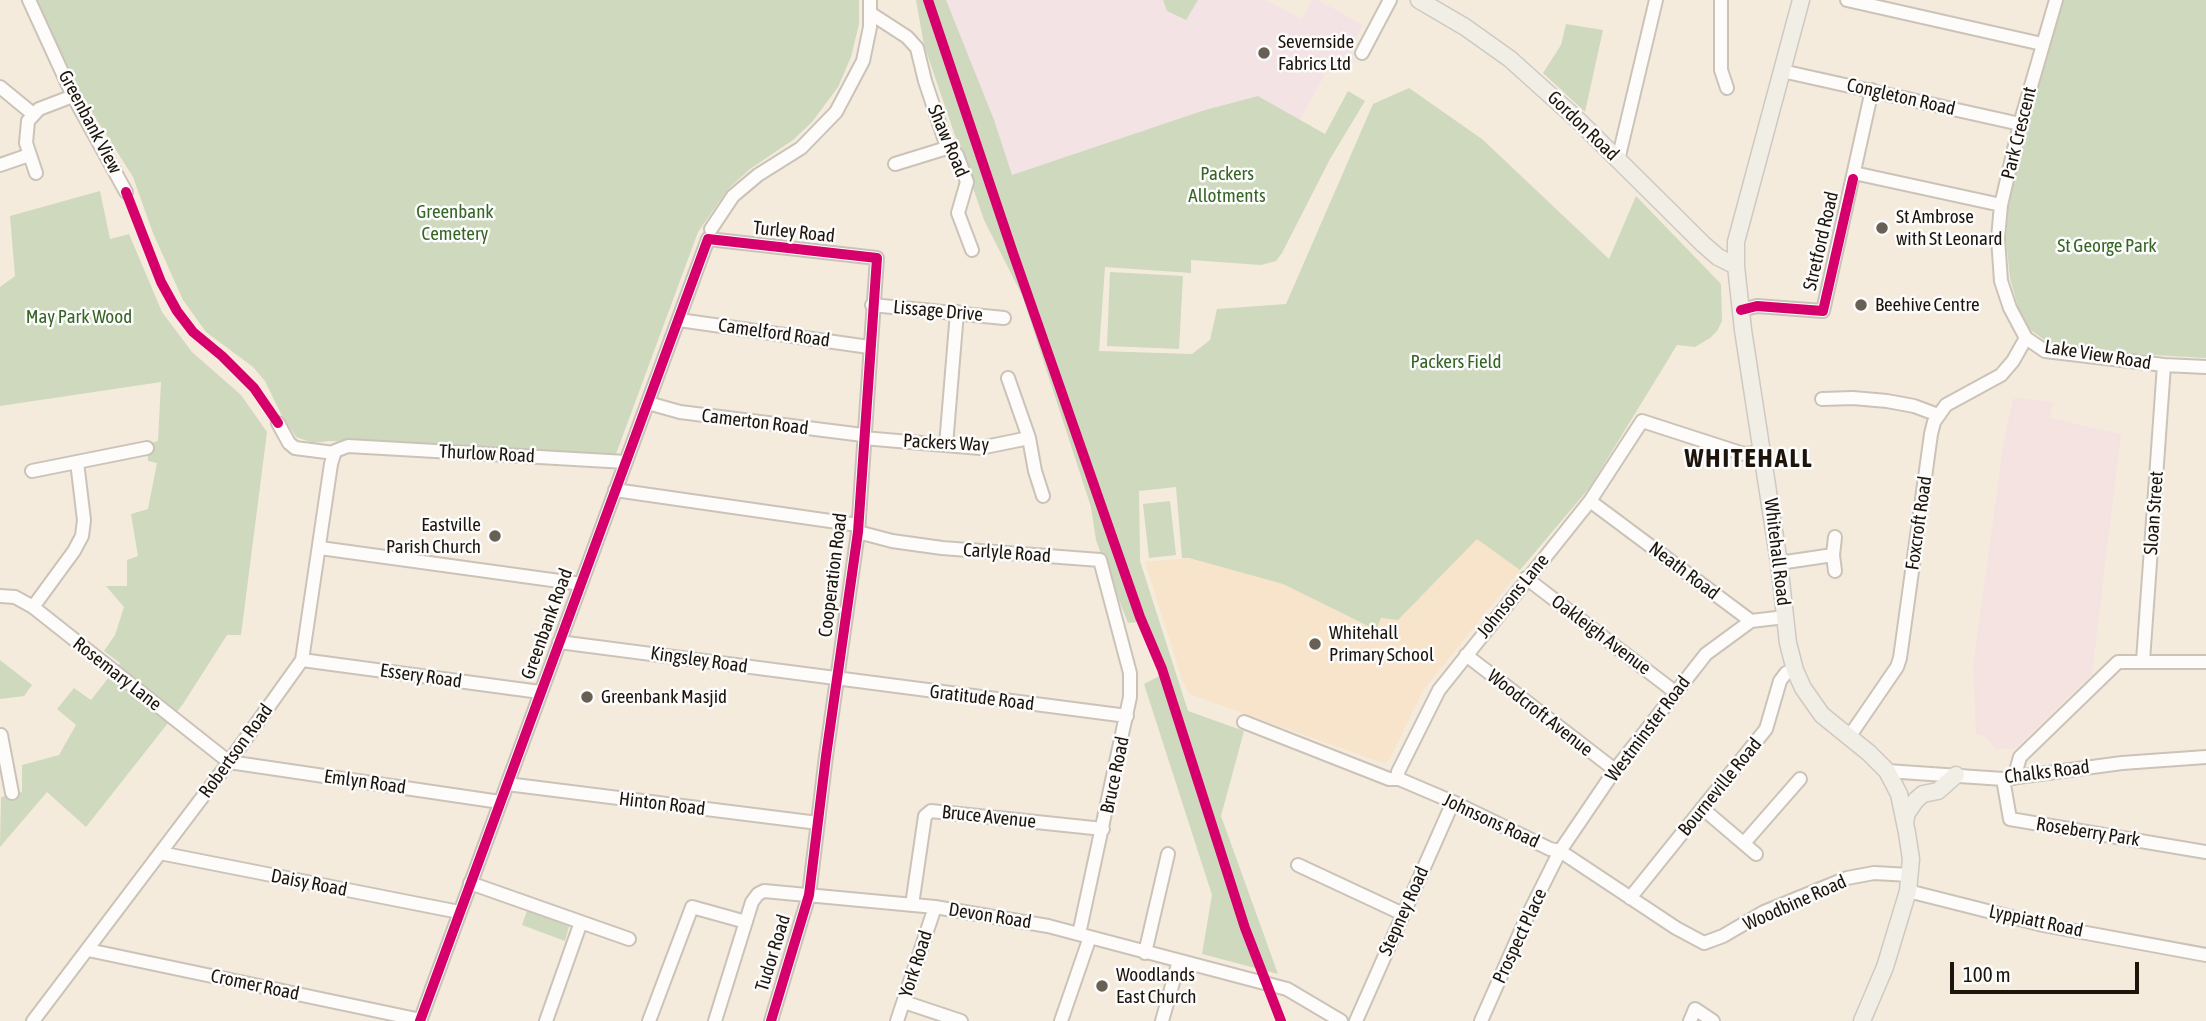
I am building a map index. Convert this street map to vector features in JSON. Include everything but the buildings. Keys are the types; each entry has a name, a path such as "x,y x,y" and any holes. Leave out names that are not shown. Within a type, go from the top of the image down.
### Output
{"main road":[{"name":"Gordon Road","path":"1419,0 1465,27 1510,59 1703,244 1718,257 1736,266"},
{"name":"Whitehall Road","path":"1801,0 1736,242 1736,266 1788,643 1795,670 1803,688 1822,715 1888,771 1899,794 1905,822 1911,859 1909,883 1885,967 1862,1021"},
{"path":"1905,822 1907,813 1916,800 1923,794 1938,791 1956,775"}],"street":[{"name":"Greenbank View","path":"29,0 73,96 126,192"},
{"path":"1362,53 1390,0"},
{"path":"1618,160 1656,0"},
{"path":"1721,0 1721,70 1727,89"},
{"path":"1847,0 2042,44"},
{"name":"Park Crescent","path":"2010,309 2001,281 1998,238 2001,205 2020,124 2056,0"},
{"name":"Shaw Road","path":"870,6 917,48 945,141 957,155 967,182 958,213 972,250"},
{"name":"Greenbank Road","path":"421,1020 710,234 733,196 758,174 801,148 836,112 863,61 870,27 870,6"},
{"name":"Congleton Road","path":"1782,71 2020,124"},
{"path":"0,87 33,114"},
{"name":"Stretford Road","path":"1741,310 1757,306 1823,311 1872,90"},
{"path":"36,173 29,155 25,131 33,114 45,106 73,96"},
{"path":"895,164 950,147"},
{"path":"0,164 29,155"},
{"path":"1853,176 2001,205"},
{"name":"Turley Road","path":"710,234 877,258"},
{"name":"Cooperation Road","path":"809,895 858,528 877,258"},
{"name":"Lissage Drive","path":"873,305 1004,318"},
{"name":"Lake View Road","path":"2010,309 2026,338 2045,351 2164,365 2206,367"},
{"path":"946,445 957,312"},
{"name":"Camelford Road","path":"679,320 869,347"},
{"path":"1822,399 1887,401 1914,406 1938,415 1947,405 2001,375 2013,361 2026,338"},
{"name":"Sloan Street","path":"2143,661 2164,365"},
{"path":"1009,378 1029,438 1043,496"},
{"name":"Camerton Road","path":"648,403 680,412 863,436"},
{"name":"Foxcroft Road","path":"1849,737 1897,667 1900,658 1931,434 1938,415"},
{"name":"Johnsons Lane","path":"1399,779 1398,772 1436,694 1590,501 1642,421 1744,454 1763,452"},
{"path":"278,423 293,447 334,453"},
{"name":"Packers Way","path":"863,436 989,448 1029,438"},
{"name":"Thurlow Road","path":"334,453 348,446 626,461"},
{"path":"32,471 148,448"},
{"name":"Robertson Road","path":"33,1021 229,762 302,660 334,453"},
{"path":"33,607 82,536 84,520 77,462"},
{"name":"Carlyle Road","path":"615,490 858,528 892,541 942,548 1100,560 1117,615"},
{"name":"Neath Road","path":"1590,501 1751,621"},
{"path":"1835,537 1835,571"},
{"path":"320,548 581,584"},
{"path":"1779,563 1833,555"},
{"name":"Oakleigh Avenue","path":"1526,578 1675,692"},
{"name":"Rosemary Lane","path":"0,596 15,597 33,607 229,762"},
{"name":"Bruce Road","path":"1061,1021 1084,936 1130,697 1130,673 1117,615"},
{"path":"1751,621 1785,617"},
{"name":"Westminster Road","path":"1560,851 1615,770 1706,653 1751,621"},
{"name":"Kingsley Road","path":"559,642 838,679"},
{"name":"Woodcroft Avenue","path":"1466,655 1615,770"},
{"name":"Essery Road","path":"302,660 540,692"},
{"path":"2008,778 2021,757 2118,662 2206,662"},
{"name":"Bourneville Road","path":"1630,898 1766,729 1780,681 1786,673 1795,670"},
{"name":"Gratitude Road","path":"838,679 1127,716"},
{"name":"Johnsons Road","path":"1244,722 1389,779 1399,779 1550,849 1560,851 1702,942 1707,943 1723,936"},
{"path":"1,735 3,766 12,793"},
{"name":"Chalks Road","path":"1888,771 2008,778 2122,763 2206,757"},
{"name":"Emlyn Road","path":"229,762 500,802"},
{"name":"Roseberry Park","path":"2008,778 2010,819 2206,852"},
{"path":"1744,843 1800,779"},
{"name":"Hinton Road","path":"507,784 818,823"},
{"name":"Stepney Road","path":"1356,1021 1453,802"},
{"path":"1702,808 1756,853"},
{"name":"Bruce Avenue","path":"912,905 925,816 931,811 1103,830"},
{"name":"Prospect Place","path":"1481,1021 1560,851"},
{"name":"Daisy Road","path":"160,853 459,912"},
{"path":"1145,953 1160,869 1168,854"},
{"path":"1298,865 1403,914"},
{"name":"Woodbine Road","path":"1723,936 1764,912 1847,878 1874,873 1909,883"},
{"path":"470,883 629,939"},
{"name":"Lyppiatt Road","path":"1909,883 2043,925 2206,955"},
{"name":"Devon Road","path":"715,1021 754,898 761,892 935,907 1006,917 1287,989 1341,1021"},
{"name":"Tudor Road","path":"771,1021 809,895"},
{"path":"649,1021 692,907 746,922"},
{"name":"York Road","path":"897,1021 935,907"},
{"path":"546,1021 581,922"},
{"name":"Cromer Road","path":"88,950 421,1020"},
{"path":"1162,1021 1179,961"},
{"path":"904,1002 961,1021"},
{"path":"1693,1015 1713,1021"}],"shaded area":[{"path":"945,0 1163,0 1167,11 1185,20 1198,0 1266,0 1302,19 1312,0 1318,0 1363,25 1352,47 1355,62 1328,69 1300,120 1258,96 1205,110 1012,176"},
{"path":"2013,399 2053,402 2050,418 2121,434 2092,674 2016,748 1996,749 1984,736 1976,734 1973,666 2004,439"},
{"name":"Whitehall Primary School","path":"1478,538 1520,570 1424,689 1389,760 1383,763 1189,694 1145,562 1189,558 1283,584 1362,624 1381,618 1398,620"}],"green space":[{"name":"Greenbank Cemetery","path":"36,0 859,0 859,24 851,57 838,87 812,122 793,140 750,169 728,189 698,232 616,454 329,441 313,443 296,437 265,381 253,367 206,332 183,300 153,233 133,177 83,98"},
{"name":"Packers Field","path":"916,0 946,0 994,120 1012,175 1205,110 1258,96 1325,134 1348,91 1365,101 1330,159 1276,261 1261,265 1191,260 1191,273 1105,267 1099,351 1192,354 1210,340 1217,309 1286,304 1373,104 1409,88 1482,139 1609,259 1636,196 1721,284 1722,321 1717,331 1695,347 1677,345 1590,487 1520,570 1477,539 1398,620 1381,618 1376,630 1283,584 1182,558 1176,487 1139,491 1140,561 1188,711 1244,731 1221,816 1278,974 1202,954 1212,895 1144,684 1167,672 1146,621 1128,623 1101,554 1091,507 1022,295 984,220 924,45"},
{"path":"1163,0 1198,0 1186,20 1167,11"},
{"name":"St George Park","path":"2061,0 2206,0 2206,358 2083,351 2050,344 2028,328 2018,307 2010,278 2006,239 2009,192"},
{"path":"1566,24 1603,30 1585,112 1543,73 1561,45"},
{"name":"May Park Wood","path":"100,191 110,239 129,234 162,312 192,352 241,395 267,432 241,635 227,635 183,704 86,827 47,792 0,847 1,797 22,792 22,765 59,755 76,725 57,709 74,688 91,700 120,663 104,651 115,635 124,607 106,586 127,586 127,560 138,556 131,514 148,509 157,463 148,461 147,444 158,441 161,382 0,406 0,287 15,276 10,216"},
{"path":"1110,272 1183,276 1179,349 1107,346"},
{"path":"1170,501 1176,555 1149,558 1143,504"},
{"path":"0,660 32,685 24,696 0,699"},
{"path":"528,908 567,922 569,926 565,941 522,925"}],"cycle path":[{"path":"928,0 1140,617 1162,669 1245,928 1281,1021"},
{"path":"1741,310 1757,306 1823,311 1853,179"},
{"path":"126,192 161,282 177,311 193,332 254,388 278,423"},
{"path":"420,1021 708,239 877,258 858,532 809,895 771,1021"}],"place":[{"name":"Severnside Fabrics Ltd","path":"1264,53"},
{"name":"St Ambrose with St Leonard","path":"1882,228"},
{"name":"Beehive Centre","path":"1861,305"},
{"name":"Eastville Parish Church","path":"495,536"},
{"name":"Whitehall Primary School","path":"1315,644"},
{"name":"Greenbank Masjid","path":"587,697"},
{"name":"Woodlands East Church","path":"1102,986"}],"district":[{"name":"WHITEHALL","path":"1749,459"}],"park label":[{"name":"Packers Allotments","path":"1227,185"}]}
